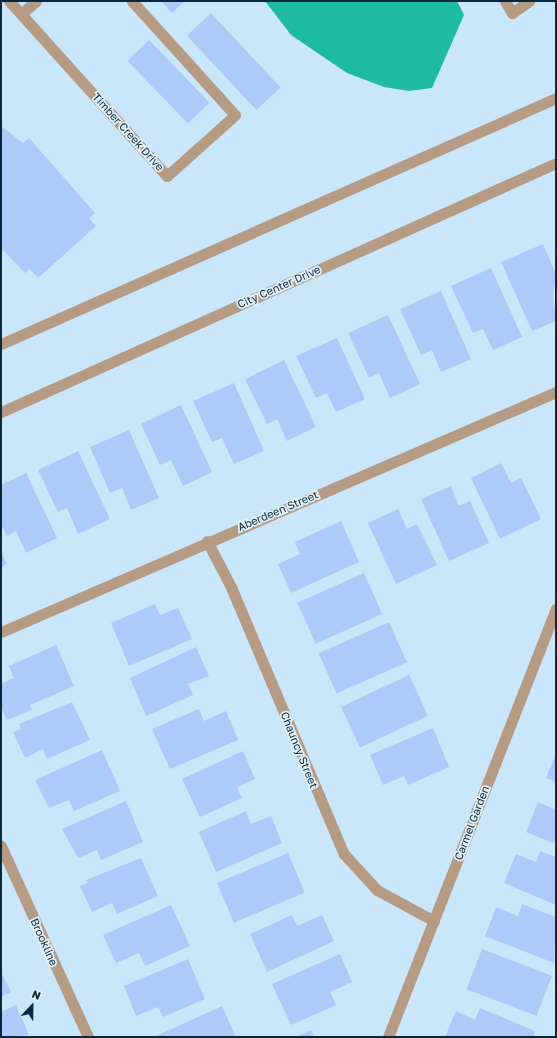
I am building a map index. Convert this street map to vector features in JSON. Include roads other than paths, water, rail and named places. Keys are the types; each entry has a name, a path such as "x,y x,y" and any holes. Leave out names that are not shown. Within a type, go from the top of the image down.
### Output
{"street":[{"name":"Timber Creek Drive","path":"9,1 167,176 235,115 132,1"},
{"path":"21,14 36,1"},
{"path":"505,1 512,13 529,1"},
{"path":"1,344 556,98"},
{"name":"City Center Drive","path":"1,412 556,162"},
{"name":"Aberdeen Street","path":"1,632 207,541 556,392"},
{"name":"Chauncy Street","path":"207,541 231,587 344,854 376,890 434,921"},
{"name":"Carmel Garden","path":"388,1037 556,609"},
{"name":"Brookline","path":"1,846 88,1037"}]}
